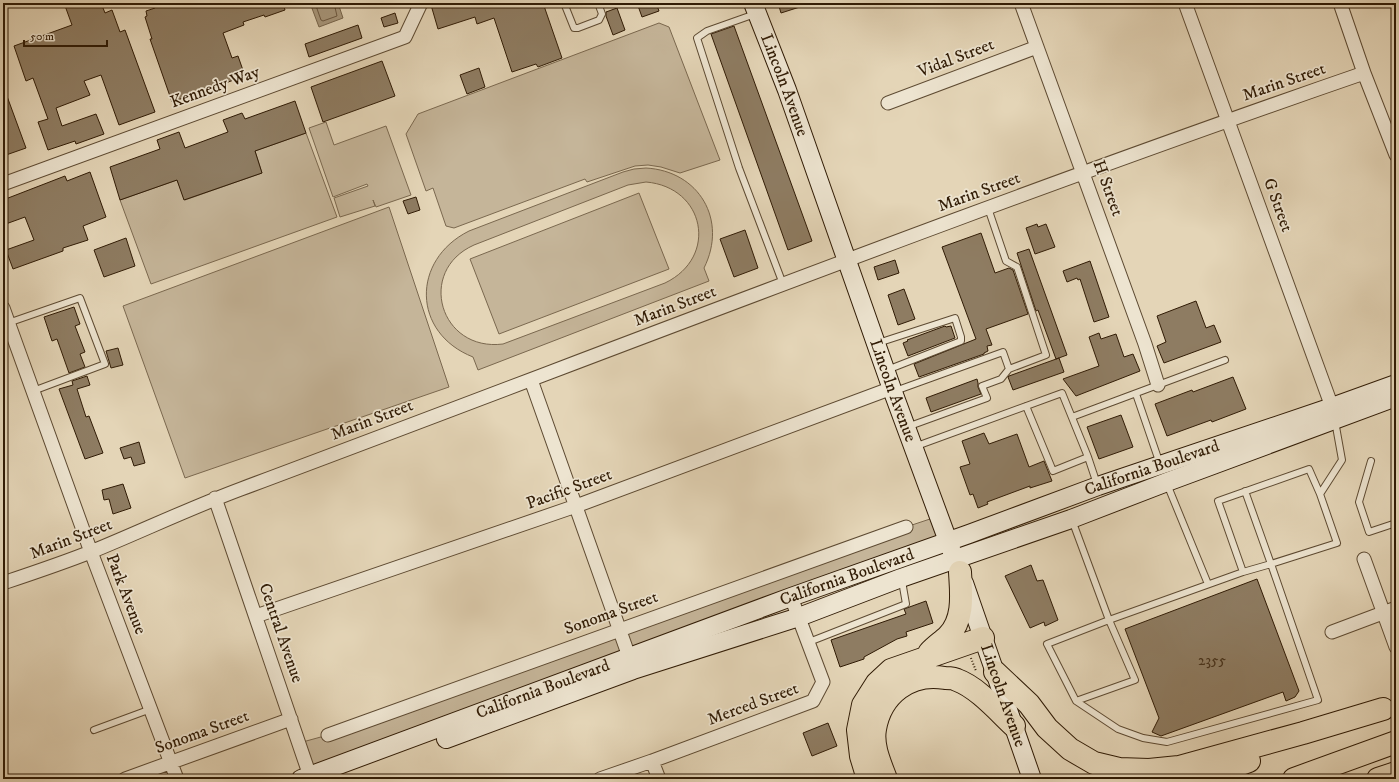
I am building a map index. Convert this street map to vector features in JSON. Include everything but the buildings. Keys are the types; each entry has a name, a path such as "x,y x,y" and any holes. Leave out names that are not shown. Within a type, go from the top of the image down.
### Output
{"highway":[{"path":"925,657 935,646 950,635 957,621 961,604 957,565"},
{"path":"868,779 861,756 858,730 863,705 877,683 891,670 983,638"},
{"path":"995,672 1029,704 1048,728 1070,749 1094,763 1120,769 1149,770 1179,766 1303,733 1389,707"},
{"path":"886,779 876,751 875,730 882,708 896,690 913,680 935,676 957,680 977,691 1014,726"},
{"path":"1201,779 1389,707"},
{"path":"1294,779 1396,742"},
{"path":"1378,779 1396,773"}],"street":[{"name":"Kennedy Way","path":"3,184 405,36 421,3"},
{"name":"H Street","path":"1021,3 1143,337 1158,385"},
{"name":"G Street","path":"1185,3 1333,413"},
{"path":"1340,3 1364,73 1396,155"},
{"name":"Lincoln Avenue","path":"755,8 786,90 906,428 957,565 1032,779"},
{"name":"Vidal Street","path":"888,103 1037,46"},
{"name":"Marin Street","path":"3,583 91,552 215,498 846,260 1228,120 1364,73"},
{"name":"Park Avenue","path":"3,308 8,323 8,339 33,391 91,552 172,762 177,779"},
{"path":"531,380 620,629 631,664"},
{"name":"California Boulevard","path":"307,778 631,664 799,617 901,578 957,565 1071,519 1163,473 1333,413 1396,384"},
{"name":"Pacific Street","path":"256,616 576,506 893,390"},
{"name":"California Boulevard","path":"1333,413 1396,398"},
{"name":"California Boulevard","path":"337,779 631,664 791,597 1098,486 1163,473"},
{"name":"Central Avenue","path":"215,498 291,719 307,778"},
{"name":"Sonoma Street","path":"328,735 906,527"},
{"path":"1364,559 1396,647"},
{"name":"Merced Street","path":"600,779 813,702 823,682 791,597"},
{"path":"1332,632 1396,608"},
{"name":"Sonoma Street","path":"125,779 291,719"},
{"path":"652,761 659,779"}],"lane":[{"path":"564,3 574,28 578,28 599,20 602,14 598,3"},
{"path":"755,8 707,31 697,38 739,168 783,284"},
{"path":"906,428 987,398 982,386 1001,379 1009,369 1046,355 1017,267 1006,261 988,208"},
{"path":"8,323 80,298 105,364 33,391"},
{"path":"876,344 955,318 961,341 886,370"},
{"path":"893,390 1003,352 1009,369"},
{"path":"1072,417 1225,360"},
{"path":"914,447 1062,393 1098,486"},
{"path":"1136,394 1163,473 1208,584"},
{"path":"1026,406 1053,471 1088,457"},
{"path":"1320,494 1342,460 1333,413"},
{"path":"1371,461 1359,502 1369,532 1396,523"},
{"path":"1243,572 1218,500 1309,470 1320,494 1337,543 1271,564 1243,572 1208,584 1047,644 1076,701 1118,729 1143,738 1167,742 1318,700 1271,564 1244,492"},
{"path":"1071,519 1109,620 1135,680 1076,701"},
{"path":"809,642 906,604 901,578"},
{"path":"94,730 151,709"}],"shaded area":[{"path":"659,23 669,27 720,160 680,173 661,167 648,165 635,166 587,182 585,179 454,228 446,226 433,188 426,191 406,134 418,114"},
{"path":"326,122 334,145 386,126 411,195 376,207 373,200 375,206 340,217 334,198 368,186 367,184 333,197 309,128"},
{"path":"306,133 337,217 151,284 120,200 177,180 185,200 262,173 255,151"},
{"path":"646,168 665,171 681,178 694,188 704,201 710,216 713,233 711,250 704,268 709,281 478,370 473,357 453,346 438,331 430,314 426,296 429,277 437,260 450,244 469,231 634,169","holes":["646,182 666,187 681,196 692,209 698,225 698,241 693,257 682,271 665,283 503,344 481,343 464,336 451,323 443,307 441,290 445,273 456,257 474,245 628,185"]},
{"path":"639,193 669,269 499,334 470,259"},
{"path":"389,207 449,387 185,478 123,306"},
{"path":"939,516 947,541 310,776 299,743 328,735"}],"water":[{"path":"310,3 338,3 343,18 319,27"}]}
